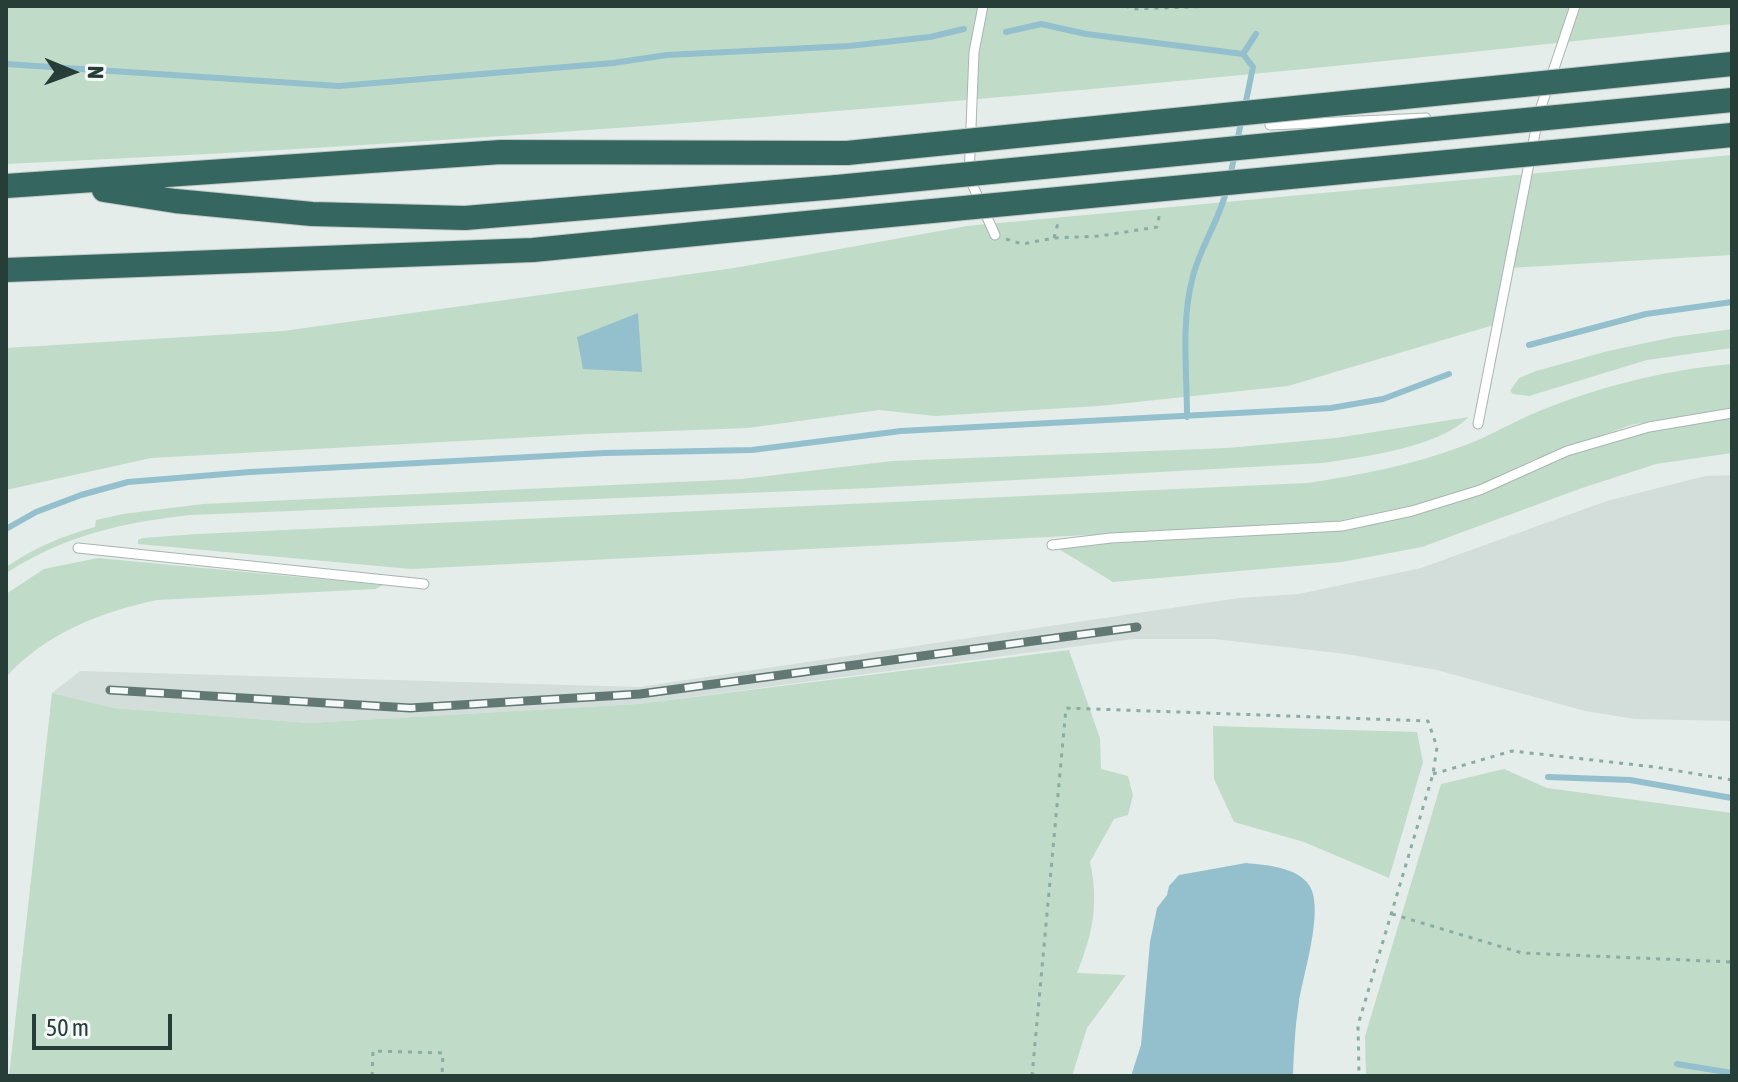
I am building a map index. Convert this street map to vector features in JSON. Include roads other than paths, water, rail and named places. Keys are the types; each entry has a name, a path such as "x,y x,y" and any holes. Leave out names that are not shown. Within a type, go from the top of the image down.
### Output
{"highway":[{"path":"6,186 501,152 847,153 1732,64"},
{"path":"55,183 175,201 312,214 465,218 837,187 1732,100"},
{"path":"6,270 533,250 1732,135"}],"lane":[{"path":"983,6 974,52 969,177 995,235"},
{"path":"1478,424 1539,113 1575,6"},
{"path":"1270,125 1539,113 1732,92"},
{"path":"1052,545 1111,538 1342,526 1412,511 1480,490 1581,447 1649,427 1732,413"},
{"path":"78,548 424,584"}],"water":[{"path":"638,313 642,372 583,369 577,337"},
{"path":"1246,863 1297,874 1309,885 1313,896 1314,925 1298,1011 1293,1076 1131,1076 1141,1045 1150,942 1157,908 1179,875"}],"waterway":[{"path":"1006,32 1041,24 1086,34 1243,54 1256,34"},
{"path":"6,64 339,86 613,63 667,55 849,46 930,37 964,29"},
{"path":"1243,54 1253,67 1245,106"},
{"path":"1237,142 1242,117"},
{"path":"1230,177 1235,153"},
{"path":"1187,417 1186,331 1189,297 1195,268 1227,188"},
{"path":"1529,345 1646,314 1732,302"},
{"path":"6,529 36,512 128,482 250,472 604,453 752,450 901,431 1331,408 1383,399 1449,374"},
{"path":"1548,777 1630,780 1732,798"},
{"path":"1677,1064 1732,1073"}],"railway":[{"path":"110,690 410,708 640,694 1137,627"}]}
